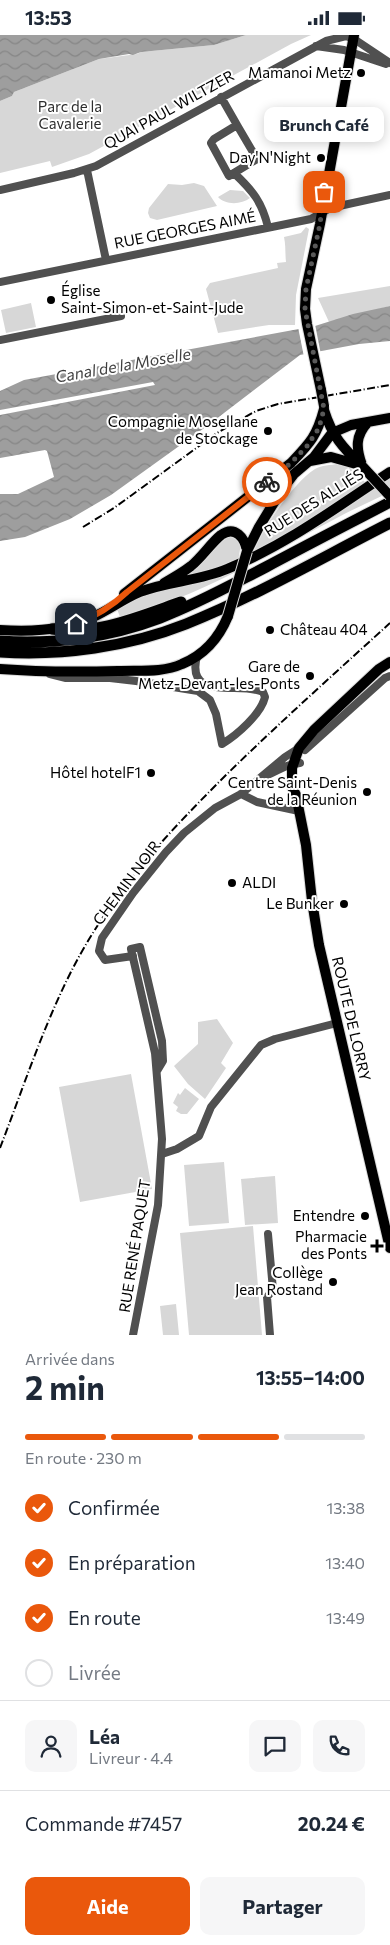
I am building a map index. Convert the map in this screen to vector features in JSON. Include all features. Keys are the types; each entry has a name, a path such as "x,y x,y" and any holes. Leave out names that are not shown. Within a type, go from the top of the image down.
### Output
{"highway":[{"path":"0,641 53,641 120,631 160,619 227,587 390,502"},
{"path":"0,660 51,660 98,654 128,642 185,625 390,523"},
{"path":"52,629 68,632 123,621 190,599 212,589 227,587"},
{"path":"0,652 41,654 75,651 128,642"}],"main road":[{"path":"354,37 306,289 305,309 324,408 332,433 345,450 390,496"},
{"name":"RUE DES ALLIÉS","path":"112,606 127,592 291,463 313,438 319,428 324,408"},
{"path":"0,669 36,671 163,669 180,665 197,656 218,635 228,616 247,551 258,527 294,474 310,461 332,433 351,425 390,418"},
{"name":"RUE DES ALLIÉS","path":"362,466 357,450 357,441 363,427 368,422"},
{"path":"310,461 331,457 362,466"},
{"name":"RUE DES ALLIÉS","path":"0,630 52,629 76,624 137,593 160,585 202,577 227,569 292,538 390,472"},
{"path":"160,585 191,566 220,535 227,532 235,532 240,535 246,541 247,551"},
{"name":"ROUTE DE LORRY","path":"390,662 379,669 314,730 303,747 297,763 292,787 296,795 306,845 317,935 388,1231 390,1248"}],"street":[{"name":"QUAI PAUL WILTZER","path":"0,190 87,170 326,41 354,37"},
{"path":"354,37 390,64"},
{"path":"316,46 344,50 390,64"},
{"path":"221,97 257,159 229,176 211,143 214,139 237,125"},
{"path":"87,170 106,260"},
{"path":"234,173 256,195 262,205 268,227"},
{"name":"RUE GEORGES AIMÉ","path":"0,282 311,219 335,207 390,195"},
{"path":"0,340 121,315"},
{"path":"36,671 66,678 110,679 198,691 210,700 216,714 222,744 231,739 259,711 265,697 263,691 254,688 215,688 206,685 198,678 195,672 197,656"},
{"name":"CHEMIN NOIR","path":"105,960 99,951 102,938 148,872 190,828 215,808 241,795 285,757 303,747 390,676"},
{"name":"CHEMIN NOIR","path":"261,777 276,772 284,765 297,763"},
{"path":"241,795 257,802 299,811"},
{"name":"RUE RENÉ PAQUET","path":"133,1335 157,1214 162,1154 158,1071 131,949 140,947 162,1041 163,1061 158,1071"},
{"name":"RUE RENÉ PAQUET","path":"105,960 133,956"},
{"path":"162,1154 176,1149 199,1136 204,1128 211,1107 261,1045 275,1039 337,1023"},
{"path":"268,1234 273,1290 268,1297 270,1335"}],"green space":[{"name":"Parc de la Cavalerie","path":"246,35 311,35 291,44 89,154 52,167 50,161 0,173 0,101 12,96 14,92 99,59 141,52 214,45"},
{"path":"194,183 204,186 217,206 157,220 150,218 149,208 168,184 182,185"},
{"path":"230,190 243,191 250,198 242,202 229,203 218,197"},
{"path":"306,227 309,229 296,295 295,325 269,325 218,333 206,289 210,283 278,268 277,263 286,262 284,237 301,233"},
{"path":"390,286 390,306 329,322 318,298"},
{"path":"31,303 36,327 6,333 1,310"},
{"path":"338,464 350,468 367,484 288,535 253,554 263,532 279,507 298,484 315,469"},
{"path":"390,476 390,492 342,515 230,575 177,599 120,617 117,609 149,593 213,576"},
{"path":"230,537 239,540 241,544 238,561 174,580 203,561 222,542"},
{"path":"217,1019 233,1043 221,1063 226,1068 205,1099 188,1084 174,1066 198,1044 198,1022"},
{"path":"131,1074 152,1189 80,1202 59,1087"},
{"path":"185,1088 199,1099 187,1114 181,1114 176,1111 178,1107 173,1103 178,1093 180,1095"},
{"path":"224,1162 229,1223 189,1226 184,1165"},
{"path":"275,1176 278,1223 245,1225 241,1179"},
{"path":"253,1226 262,1335 189,1335 180,1233"},
{"path":"176,1304 179,1335 163,1335 160,1306"}],"water":[{"path":"0,35 246,35 214,45 141,52 133,55 99,59 14,92 12,96 0,101"},
{"name":"Canal de la Moselle","path":"390,306 390,341 359,344 300,355 207,426 111,495 70,519 25,537 0,541 0,494 18,494 54,477 47,451 45,450 0,458 0,415 155,385 153,382 0,410 0,391 24,380 315,326 353,314"}],"pier":[{"path":"315,324 321,355 304,357 298,327"}],"railway":[{"path":"83,527 114,508 217,433 256,411 278,404 390,385"},
{"path":"0,1148 41,1039 64,986 91,936 121,892 169,834 224,777 285,718 390,623"}],"way so far":[{"path":"267,482 291,463 307,446 319,428 324,409 305,309 306,289 320,224 324,192"}],"place":[{"name":"Mamanoi Metz","path":"361,73"},
{"name":"Day'N'Night","path":"321,158"},
{"name":"Brunch Café","path":"324,192"},
{"name":"Église Saint-Simon-et-Saint-Jude","path":"51,300"},
{"name":"Compagnie Mosellane de Stockage","path":"268,431"},
{"name":"Château 404","path":"270,630"},
{"name":"Gare de Metz-Devant-les-Ponts","path":"310,676"},
{"name":"Hôtel hotelF1","path":"151,773"},
{"name":"Centre Saint-Denis de la Réunion","path":"367,792"},
{"name":"ALDI","path":"232,883"},
{"name":"Le Bunker","path":"344,904"},
{"name":"Entendre","path":"365,1216"},
{"name":"Pharmacie des Ponts","path":"377,1246"},
{"name":"Collège Jean Rostand","path":"333,1282"}],"route":[{"path":"76,624 112,606 127,592 267,482"}]}
